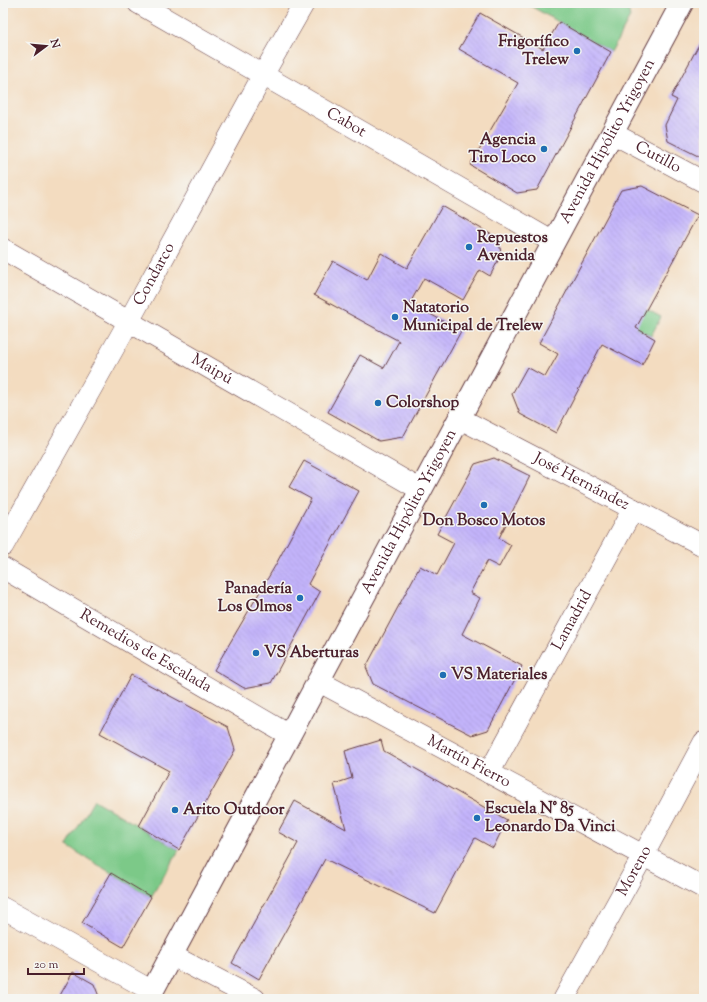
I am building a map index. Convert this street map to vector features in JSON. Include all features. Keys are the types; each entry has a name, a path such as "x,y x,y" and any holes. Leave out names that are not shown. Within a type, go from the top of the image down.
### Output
{"main road":[{"name":"Avenida Hipólito Yrigoyen","path":"150,995 612,133 679,4"}],"street":[{"name":"Cabot","path":"138,3 553,242"},
{"name":"Condarco","path":"3,546 304,3"},
{"name":"Cutillo","path":"612,133 704,182"},
{"name":"Maipú","path":"3,249 421,490"},
{"name":"José Hernández","path":"459,418 704,546"},
{"name":"Lamadrid","path":"489,773 633,509"},
{"name":"Remedios de Escalada","path":"3,568 289,734"},
{"name":"Martín Fierro","path":"318,682 704,888"},
{"name":"Moreno","path":"564,999 704,742"},
{"path":"3,908 150,995"},
{"path":"171,955 255,999"}],"green space":[{"path":"627,3 630,17 611,52 527,4"},
{"path":"577,272 661,317 651,336 567,291"},
{"path":"94,800 179,850 151,897 67,846"}],"building":[{"path":"480,13 543,49 559,22 611,52 537,190 517,193 470,165 518,83 459,49"},
{"path":"704,35 704,159 668,141 665,125 677,100 671,97"},
{"path":"642,186 698,215 636,328 655,339 642,365 602,344 556,433 520,414 512,394 527,367 545,377 558,354 539,343 621,190"},
{"path":"442,206 499,239 501,255 490,276 480,270 463,300 424,278 410,303 461,331 403,437 379,441 328,412 360,355 384,368 399,341 314,295 333,261 367,280 381,253 407,268"},
{"path":"494,458 530,476 499,538 511,545 499,567 487,561 470,593 480,598 462,634 522,666 488,730 472,735 373,684 366,667 420,566 437,575 454,543 437,534 475,464"},
{"path":"304,461 359,491 308,584 320,592 271,683 244,688 214,670 275,566 311,499 289,487"},
{"path":"131,675 228,727 235,750 179,850 139,826 169,771 100,733"},
{"path":"381,740 384,751 507,820 493,848 475,838 435,913 325,859 259,979 232,963 298,843 278,832 295,801 346,829 334,784 352,778 345,751"},
{"path":"111,873 151,897 123,947 82,923"},
{"path":"73,972 94,984 100,999 58,999"}],"place":[{"name":"Frigorífico Trelew","path":"577,51"},
{"name":"Agencia Tiro Loco","path":"544,149"},
{"name":"Repuestos Avenida","path":"469,247"},
{"name":"Natatorio Municipal de Trelew","path":"395,317"},
{"name":"Colorshop","path":"378,403"},
{"name":"Don Bosco Motos","path":"484,505"},
{"name":"Panadería Los Olmos","path":"300,598"},
{"name":"VS Aberturas","path":"256,653"},
{"name":"VS Materiales","path":"443,675"},
{"name":"Arito Outdoor","path":"175,810"},
{"name":"Escuela N° 85 Leonardo Da Vinci","path":"477,818"}]}
